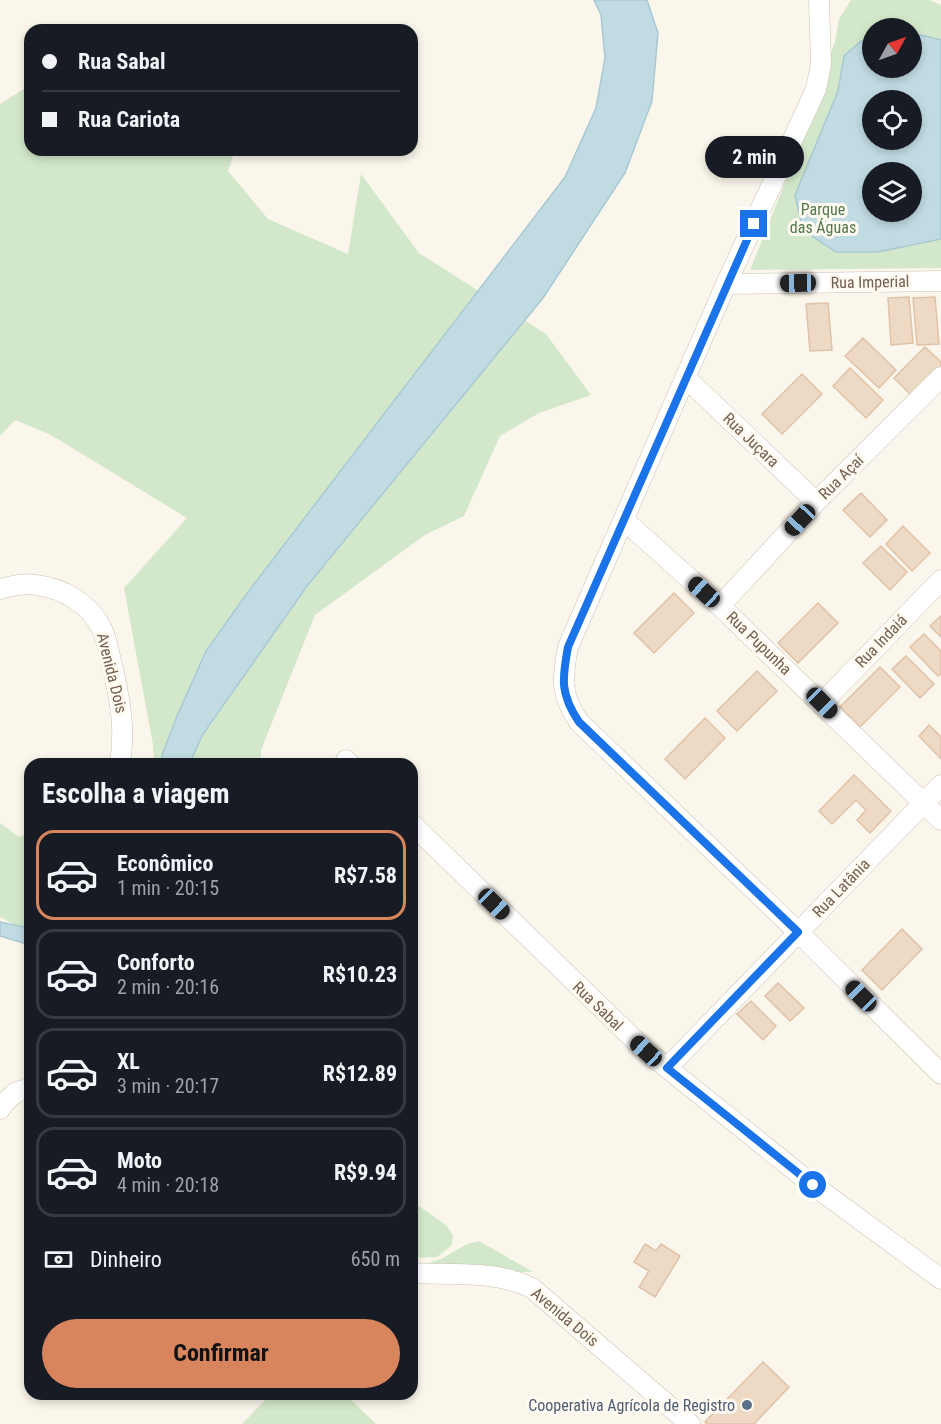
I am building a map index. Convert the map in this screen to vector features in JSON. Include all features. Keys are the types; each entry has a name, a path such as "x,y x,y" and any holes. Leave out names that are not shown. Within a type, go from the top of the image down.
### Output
{"street":[{"path":"819,0 821,64 816,89 726,284 568,647 563,673 563,688 567,701 579,722 798,932 941,1074"},
{"name":"Rua Imperial","path":"726,284 941,281"},
{"name":"Rua Juçara","path":"686,378 816,502"},
{"name":"Rua Açaí","path":"720,606 816,502 938,387"},
{"name":"Rua Pupunha","path":"624,520 720,606 941,820"},
{"name":"Rua Indaiá","path":"822,703 941,580"},
{"name":"Avenida Dois","path":"0,588 36,585 58,590 82,604 95,616 105,637 122,712 124,731 121,758"},
{"name":"Rua Latânia","path":"667,1068 941,785"},
{"name":"Rua Sabal","path":"418,830 625,1032 813,1185 941,1279"},
{"path":"0,1109 16,1092 24,1089"},
{"name":"Avenida Dois","path":"418,1273 497,1277 516,1280 532,1288 690,1424"}],"green space":[{"name":"Parque das Águas","path":"851,0 930,0 941,5 941,268 750,270 816,105 822,75 835,42 839,19"},
{"path":"24,89 24,156 233,156 228,171 268,219 348,254 361,174 419,253 546,334 591,395 539,413 500,436 464,516 425,535 315,615 261,750 261,758 154,758 124,588 187,518 51,435 15,420 0,436 0,104"},
{"path":"0,823 19,837 24,835 24,930 0,917"},
{"path":"418,1205 446,1225 453,1235 452,1245 437,1257 418,1258"},
{"path":"479,1241 533,1272 418,1271 418,1266 441,1259 467,1244"},
{"path":"265,1400 351,1400 376,1424 242,1424"}],"water":[{"path":"594,0 647,0 658,33 652,101 625,173 543,298 307,586 203,734 193,758 162,758 177,716 206,651 248,592 565,177 596,108 605,58 601,15"},
{"path":"922,35 941,40 941,239 878,252 836,252 803,230 795,195 838,91 844,56 861,41 862,78 922,78"},
{"path":"0,922 24,927 24,943 0,936"}],"building":[{"path":"909,297 913,343 891,345 888,298"},
{"path":"935,297 939,344 917,345 913,298"},
{"path":"828,303 832,350 810,351 806,304"},
{"path":"863,338 896,370 879,388 845,356"},
{"path":"925,347 941,362 941,370 914,398 894,378"},
{"path":"850,368 883,400 866,418 833,386"},
{"path":"802,374 822,394 782,434 762,414"},
{"path":"861,493 887,520 870,537 843,510"},
{"path":"903,526 930,553 912,571 886,544"},
{"path":"881,546 907,572 890,590 863,563"},
{"path":"674,593 694,613 654,653 634,633"},
{"path":"818,603 838,623 798,663 778,643"},
{"path":"941,616 941,637 930,626"},
{"path":"924,634 941,651 941,674 938,676 910,647"},
{"path":"906,656 934,684 920,698 892,669"},
{"path":"880,667 900,687 860,727 840,707"},
{"path":"757,671 777,691 737,731 717,711"},
{"path":"705,718 725,738 685,779 665,759"},
{"path":"929,725 941,737 941,759 919,736"},
{"path":"854,775 891,811 870,833 857,820 866,810 856,800 832,824 819,811"},
{"path":"902,929 922,949 882,990 862,970"},
{"path":"778,983 804,1008 790,1021 765,996"},
{"path":"751,1001 776,1026 763,1040 737,1014"},
{"path":"645,1244 656,1251 661,1244 680,1256 655,1297 639,1287 649,1271 634,1262"},
{"name":"Cooperativa Agrícola de Registro","path":"763,1362 789,1387 754,1424 707,1424 705,1422"}],"place":[{"name":"Cooperativa Agrícola de Registro","path":"747,1405"}],"route":[{"path":"754,224 568,647 563,673 563,688 567,701 579,722 798,932 667,1068 813,1185"}]}
